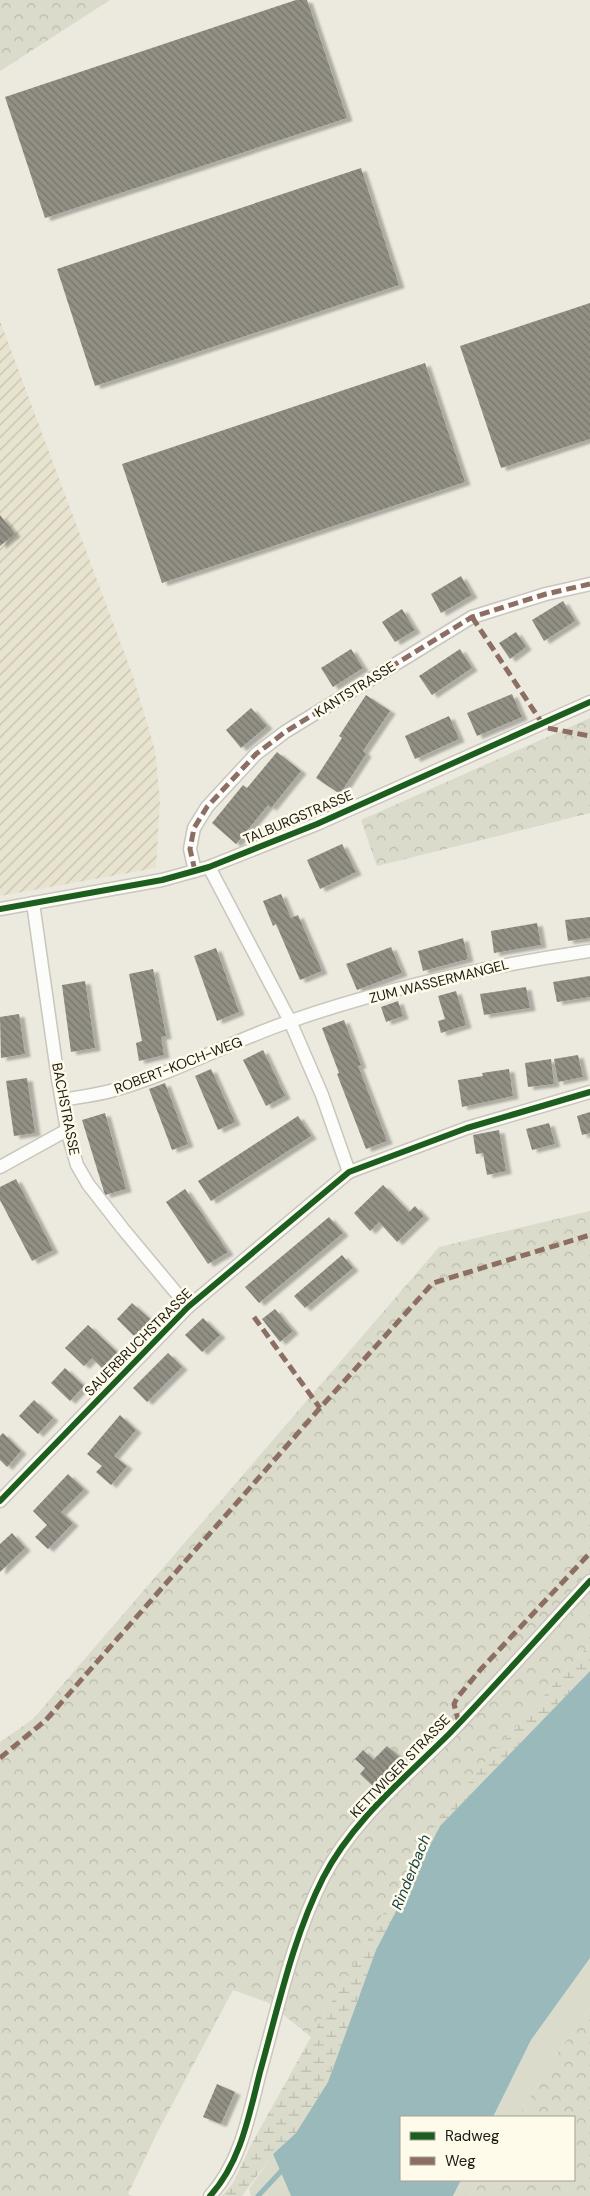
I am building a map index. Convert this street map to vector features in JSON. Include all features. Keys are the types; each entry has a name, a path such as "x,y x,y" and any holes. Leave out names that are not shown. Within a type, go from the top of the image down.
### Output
{"street":[{"name":"KANTSTRASSE","path":"195,871 190,849 194,828 207,807 256,754 285,732 472,618 546,594 590,584"},
{"name":"TALBURGSTRASSE","path":"0,909 162,880 209,867 352,808 590,702"},
{"path":"209,867 290,1021 322,1095 348,1172 467,1128 590,1092"},
{"name":"BACHSTRASSE","path":"33,903 67,1130 77,1165 88,1184 188,1308"},
{"name":"ZUM WASSERMANGEL","path":"290,1021 408,987 495,966 590,951"},
{"name":"ROBERT-KOCH-WEG","path":"62,1100 114,1090 199,1059 290,1021"},
{"path":"0,1167 67,1130"},
{"name":"SAUERBRUCHSTRASSE","path":"0,1502 188,1308 348,1172"},
{"name":"KETTWIGER STRASSE","path":"210,2196 231,2168 244,2131 276,2013 310,1904 343,1845 379,1803 459,1723 590,1581"}],"shaded area":[{"path":"0,321 133,676 155,750 160,801 156,868 0,896"}],"green space":[{"path":"0,0 110,0 0,71"},
{"path":"590,718 590,813 377,866 361,820"},
{"path":"590,1211 590,1644 488,1758 432,1830 311,2037 269,2003 233,1990 157,2133 128,2194 132,2196 0,2196 0,1742 33,1719 439,1247"},
{"path":"590,1644 590,1671 440,1826 376,1950 328,2082 296,2133 273,2154 242,2196 222,2196 233,2183 252,2143 311,2037 432,1830 488,1758"},
{"path":"590,1958 590,2008 556,2055 519,2116 493,2116 531,2040"},
{"path":"590,2008 590,2196 470,2196 479,2181 575,2181 575,2116 519,2116 556,2055"},
{"path":"273,2154 291,2196 251,2196 249,2189"},
{"path":"460,2181 479,2181 470,2196 453,2196"}],"water":[{"path":"590,1671 590,1958 531,2040 493,2116 400,2116 400,2181 460,2181 453,2196 291,2196 273,2154 296,2133 328,2082 376,1950 440,1826"}],"building":[{"path":"296,0 307,0 347,118 45,218 5,97"},
{"path":"361,168 399,285 95,386 57,269"},
{"path":"590,303 590,439 501,468 460,346"},
{"path":"425,363 465,482 162,583 122,464"},
{"path":"0,515 15,534 0,546"},
{"path":"461,576 472,595 441,613 431,594"},
{"path":"563,601 575,621 544,641 532,620"},
{"path":"402,609 415,630 395,642 382,622"},
{"path":"516,632 526,647 510,659 499,643"},
{"path":"351,649 363,668 333,687 321,668"},
{"path":"460,649 472,668 432,695 419,676"},
{"path":"512,694 522,717 477,736 467,713"},
{"path":"366,695 390,711 363,751 366,754 340,794 316,778 342,738 339,736"},
{"path":"251,708 267,726 241,748 226,730"},
{"path":"449,716 459,739 415,759 405,736"},
{"path":"277,752 301,771 271,808 268,805 236,844 212,823 243,785 247,788"},
{"path":"342,844 356,872 320,889 307,860"},
{"path":"281,894 291,918 298,915 322,971 300,980 276,924 273,926 263,901"},
{"path":"590,917 590,938 568,941 565,920"},
{"path":"537,923 541,945 494,953 491,931"},
{"path":"463,938 468,959 423,971 418,951"},
{"path":"391,947 402,973 357,990 346,964"},
{"path":"216,948 239,1012 217,1021 194,956"},
{"path":"153,969 166,1036 161,1037 164,1055 139,1061 136,1043 142,1041 129,974"},
{"path":"590,976 590,997 557,1002 553,982"},
{"path":"85,981 95,1048 71,1052 62,985"},
{"path":"526,987 530,1008 484,1015 480,994"},
{"path":"456,991 466,1025 441,1033 438,1021 445,1019 438,996"},
{"path":"398,1001 403,1016 386,1022 381,1007"},
{"path":"19,1014 25,1054 1,1058 0,1017"},
{"path":"344,1020 361,1065 358,1066 387,1141 366,1149 337,1074 339,1073 322,1028"},
{"path":"263,1050 285,1096 266,1106 243,1060"},
{"path":"578,1055 583,1077 558,1082 554,1059"},
{"path":"551,1059 554,1084 528,1087 525,1063"},
{"path":"211,1069 235,1122 218,1130 195,1076"},
{"path":"509,1069 513,1096 462,1107 458,1080 483,1076 482,1073"},
{"path":"27,1078 35,1133 14,1136 6,1081"},
{"path":"165,1083 188,1144 172,1150 149,1089"},
{"path":"590,1112 590,1133 582,1135 577,1116"},
{"path":"105,1113 126,1189 105,1195 82,1120"},
{"path":"298,1116 311,1136 211,1201 198,1181"},
{"path":"549,1123 555,1144 532,1150 526,1129"},
{"path":"499,1130 506,1171 487,1175 483,1153 476,1154 473,1135"},
{"path":"16,1179 53,1250 32,1261 0,1200 0,1187"},
{"path":"383,1185 409,1212 415,1206 424,1216 397,1242 379,1222 370,1231 354,1213"},
{"path":"185,1189 228,1252 208,1264 166,1202"},
{"path":"329,1217 343,1233 259,1303 245,1287"},
{"path":"342,1255 353,1268 305,1308 294,1296"},
{"path":"132,1303 151,1320 135,1337 117,1319"},
{"path":"275,1309 293,1331 280,1342 262,1319"},
{"path":"203,1318 220,1335 202,1352 185,1335"},
{"path":"88,1325 117,1352 102,1368 92,1358 84,1366 65,1348"},
{"path":"168,1353 182,1367 147,1402 133,1388"},
{"path":"65,1368 84,1386 70,1401 51,1383"},
{"path":"34,1400 53,1418 38,1434 19,1416"},
{"path":"120,1415 136,1430 114,1456 127,1466 111,1485 96,1472 102,1466 87,1454"},
{"path":"3,1433 21,1451 7,1467 0,1460 0,1436"},
{"path":"68,1474 84,1489 61,1512 73,1523 48,1549 35,1537 47,1525 33,1511"},
{"path":"12,1533 25,1548 0,1572 0,1544"},
{"path":"387,1746 401,1759 374,1787 360,1774 365,1768 355,1759 363,1750 373,1760"},
{"path":"217,2084 235,2092 221,2124 203,2117"}],"waterway":[{"name":"Rinderbach","path":"258,2196 285,2167"}],"marked path":[{"path":"195,871 190,849 194,828 207,807 256,754 285,732 472,617 546,594 590,584"},
{"path":"472,617 542,723 547,728 590,736"},
{"path":"0,1758 46,1720 320,1408 433,1283 590,1235"},
{"path":"254,1317 320,1408"},
{"path":"459,1723 454,1704 457,1698 481,1669 590,1553"}],"cycle path":[{"path":"0,909 162,880 209,867 317,824 590,702"},
{"path":"0,1501 188,1307 349,1172 467,1128 590,1092"},
{"path":"210,2196 221,2183 237,2153 248,2121 295,1948 312,1901 335,1857 364,1819 449,1734 590,1581"}]}
